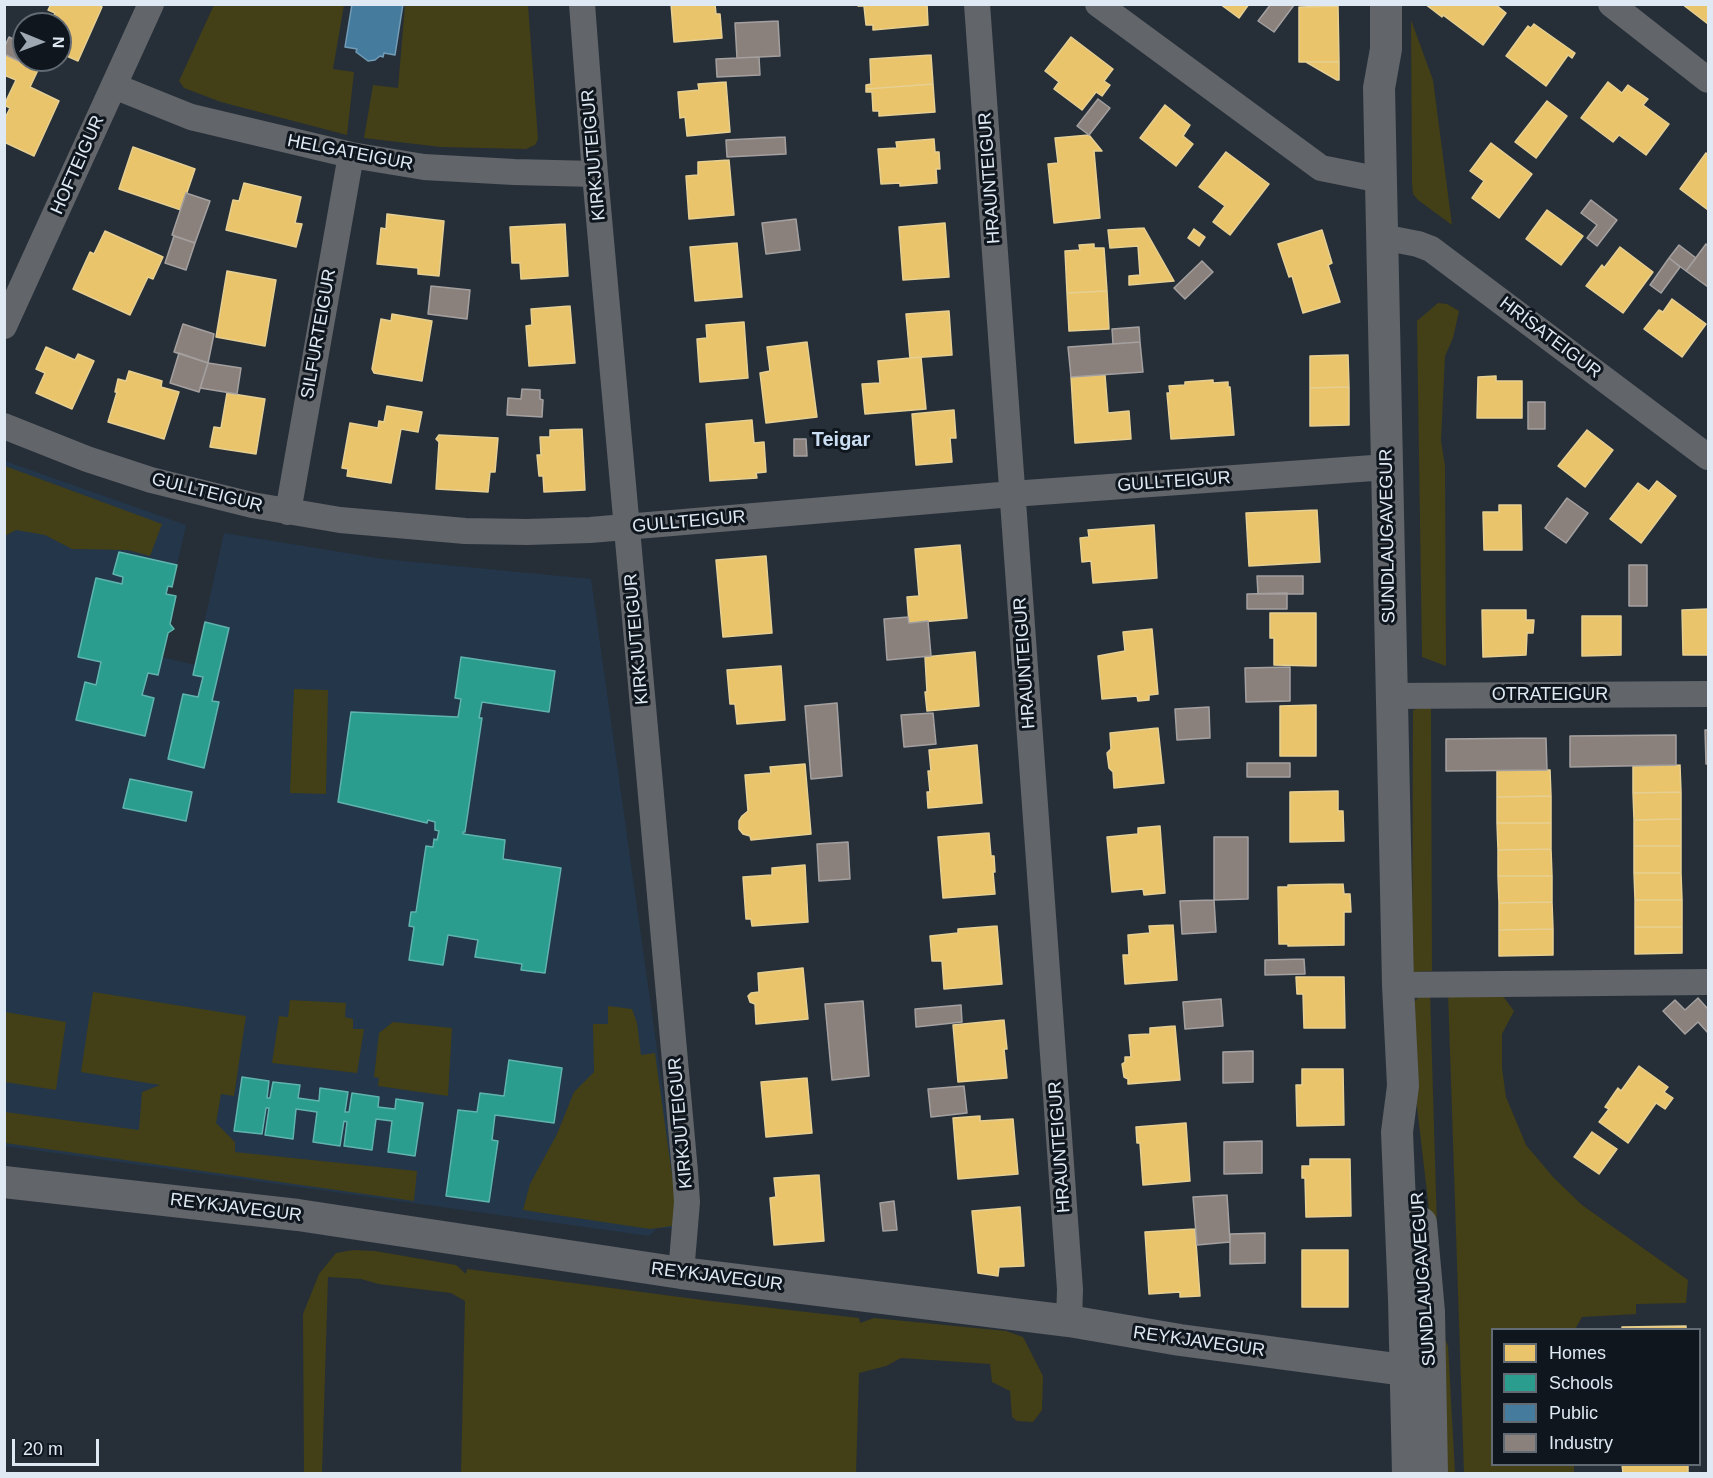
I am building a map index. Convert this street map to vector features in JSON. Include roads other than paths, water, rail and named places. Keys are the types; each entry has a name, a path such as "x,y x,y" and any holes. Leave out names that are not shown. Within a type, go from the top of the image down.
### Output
{"street":[{"name":"HOFTEIGUR","path":"4,326 151,4"},
{"name":"KIRKJUTEIGUR","path":"582,4 595,174 687,1202 681,1273"},
{"name":"HRAUNTEIGUR","path":"977,4 1070,1289 1069,1321"},
{"path":"1098,4 1321,168 1381,180"},
{"name":"SUNDLAUGAVEGUR","path":"1367,4 1371,57 1378,88 1381,180 1398,985 1403,1086 1397,1132 1404,1299 1432,1473"},
{"name":"SUNDLAUGAVEGUR","path":"1378,88 1386,49 1386,4"},
{"path":"1611,4 1708,80"},
{"name":"HELGATEIGUR","path":"114,86 191,117 351,155 424,167 595,174"},
{"name":"SILFURTEIGUR","path":"288,512 351,155"},
{"name":"HRÍSATEIGUR","path":"1382,237 1431,249 1708,457"},
{"name":"GULLTEIGUR","path":"4,426 87,459 151,480 288,512 361,523 465,531 527,532 627,527 1012,494 1387,467"},
{"name":"OTRATEIGUR","path":"1392,696 1708,694"},
{"path":"1398,985 1708,982"},
{"name":"REYKJAVEGUR","path":"4,1182 298,1215 681,1273 1069,1321 1180,1340 1417,1370"},
{"name":"SUNDLAUGAVEGUR","path":"1408,1473 1417,1370"}],"district":[{"name":"Teigar","path":"841,440"}]}
